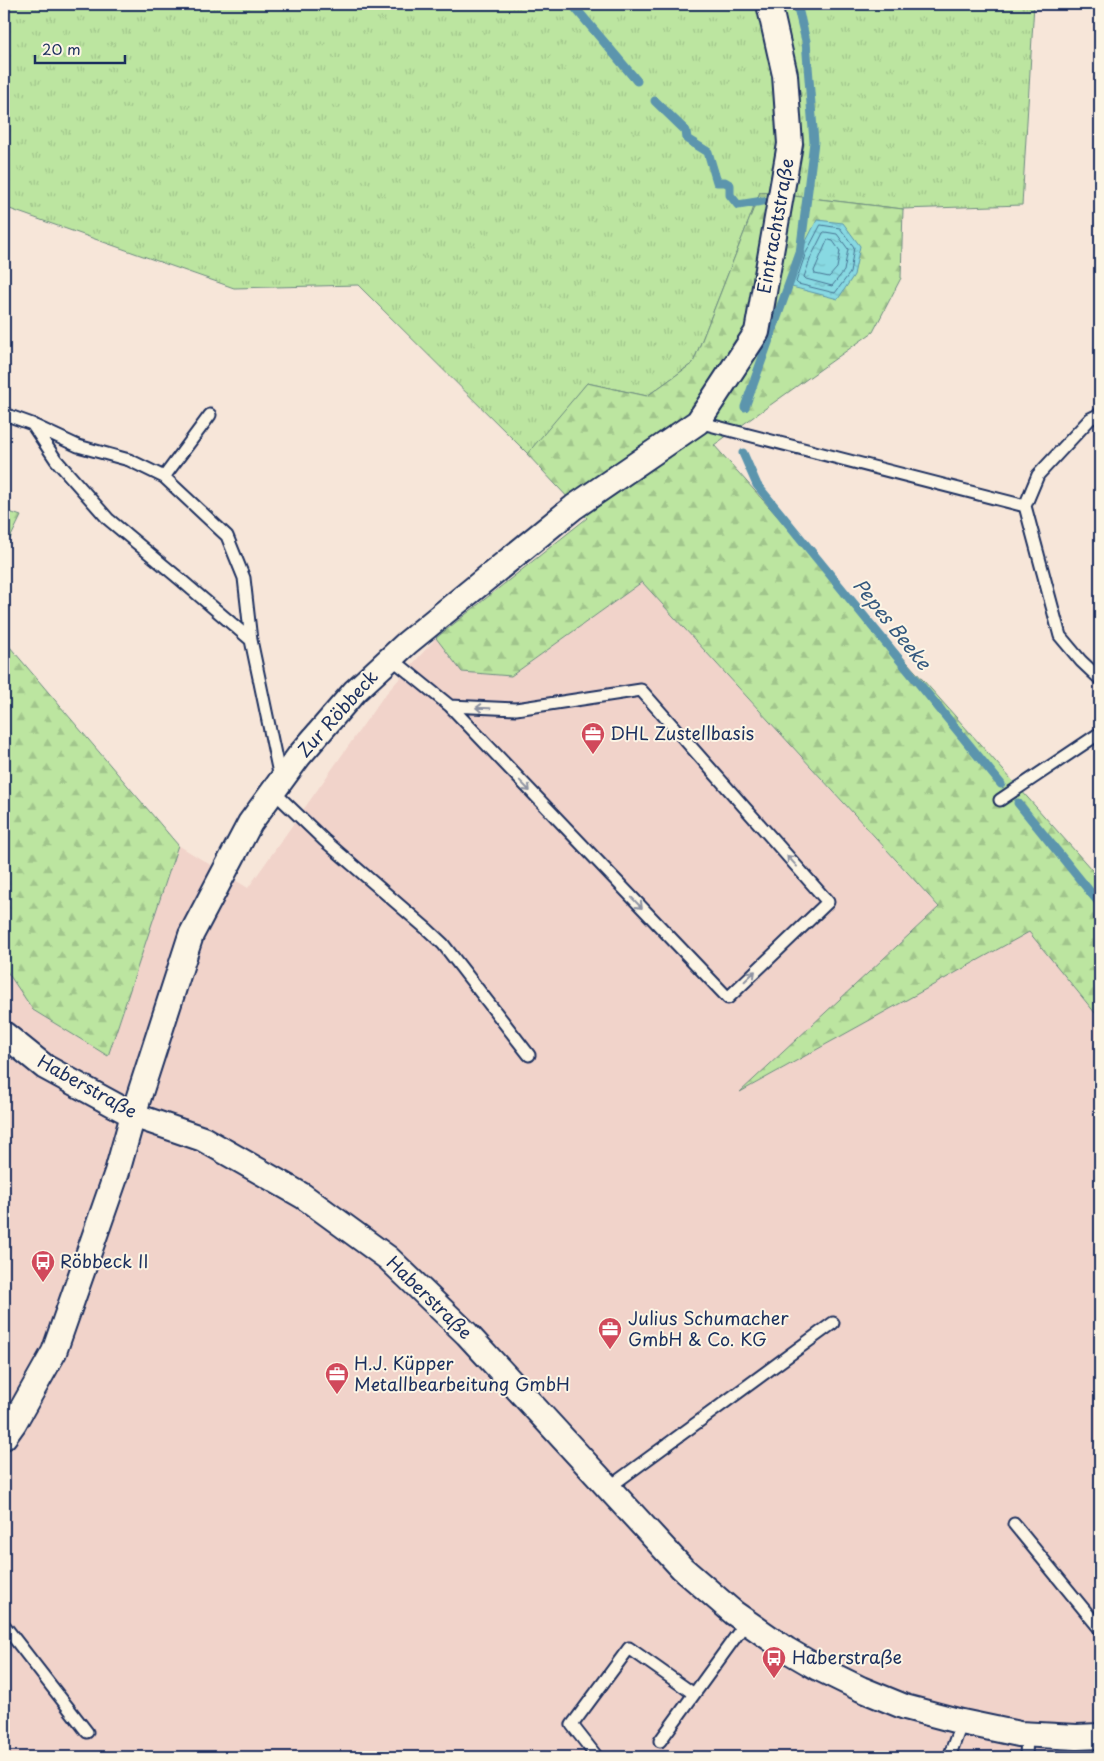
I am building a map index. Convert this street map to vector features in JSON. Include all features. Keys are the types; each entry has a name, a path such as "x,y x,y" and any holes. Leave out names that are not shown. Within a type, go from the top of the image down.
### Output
{"street":[{"name":"Eintrachtstraße","path":"694,425 758,332 790,144 785,75 769,4"},
{"name":"Zur Röbbeck","path":"4,1437 14,1423 54,1352 117,1172 190,935 250,824 299,756 355,691 391,658 574,507 694,425"},
{"name":"Haberstraße","path":"4,1034 45,1067 133,1115 203,1139 303,1196 388,1258 474,1341 682,1568 734,1613 787,1650 861,1689 905,1706 962,1722 1019,1734 1026,1746 1077,1737 1100,1736"}],"lane":[{"path":"4,414 32,424 78,446 129,460 164,477 227,536 244,578 251,640 277,785 324,840 443,944 529,1056"},
{"path":"1100,414 1090,419 1038,475 1025,506 1060,636 1081,661 1100,679"},
{"path":"164,477 210,415"},
{"path":"32,424 56,460 108,519 251,640"},
{"path":"694,425 1025,506"},
{"path":"391,658 450,706 728,998 828,902 641,690 516,709 450,706"},
{"path":"1000,800 1100,733"},
{"path":"608,1488 833,1323"},
{"path":"1014,1524 1100,1630"},
{"path":"660,1741 747,1621"},
{"path":"4,1625 87,1732"},
{"path":"597,1757 572,1726 629,1648 694,1694"},
{"path":"950,1757 962,1722"}],"shaded area":[{"path":"642,582 939,908 742,1091 1029,931 1100,1019 1100,1757 4,1757 4,967 33,1010 108,1056 178,845 248,888 383,697 436,638 462,672 511,676"}],"green space":[{"path":"4,4 1034,4 1022,205 903,209 760,192 693,363 647,396 587,383 529,455 358,285 234,288 4,207"},
{"path":"760,192 903,209 901,278 873,332 714,445 1100,879 1100,1019 1029,932 740,1092 939,907 642,582 511,676 462,672 436,638 587,518 527,454 587,383 647,396 693,363"},
{"path":"4,510 21,516 4,551"},
{"path":"4,640 178,845 108,1056 33,1010 4,967"}],"water":[{"path":"817,220 843,223 860,246 854,275 838,299 788,286 800,253"}],"waterway":[{"name":"Pepes Beeke","path":"572,4 637,81"},
{"path":"745,407 800,253 814,142 806,41 797,4"},
{"name":"Pepes Beeke","path":"655,101 686,131 687,139 708,152 717,182 725,182 730,185 730,195 738,205 763,201"},
{"name":"Pepes Beeke","path":"743,453 757,485 1001,784"},
{"name":"Pepes Beeke","path":"1018,803 1100,904"}],"place":[{"name":"DHL Zustellbasis","path":"593,755"},
{"name":"Röbbeck II","path":"43,1283"},
{"name":"Julius Schumacher GmbH & Co. KG","path":"610,1350"},
{"name":"H.J. Küpper Metallbearbeitung GmbH","path":"337,1395"},
{"name":"Haberstraße","path":"774,1679"}]}
